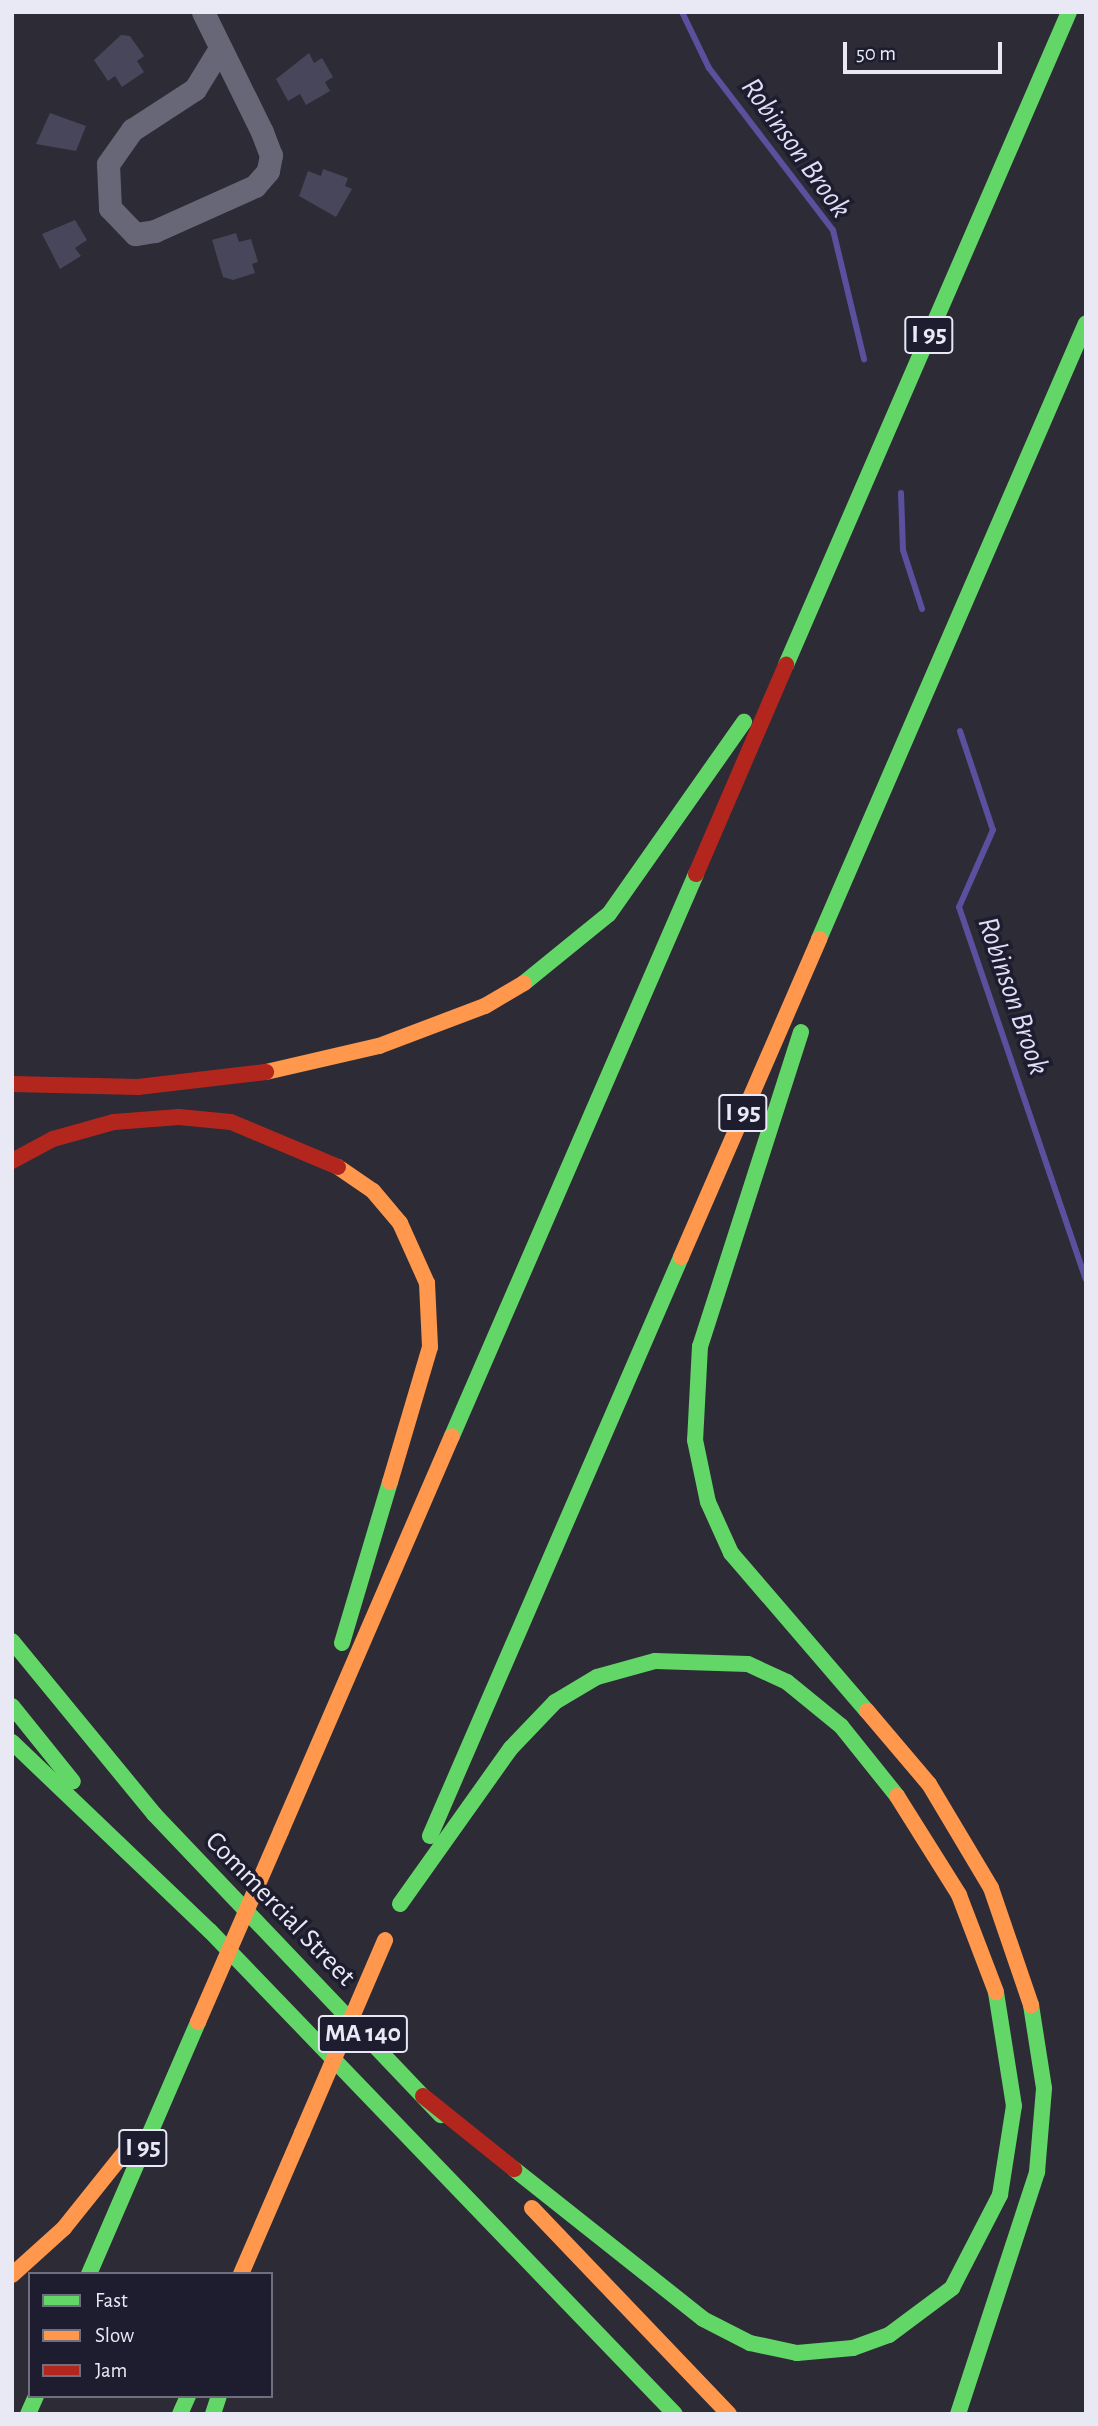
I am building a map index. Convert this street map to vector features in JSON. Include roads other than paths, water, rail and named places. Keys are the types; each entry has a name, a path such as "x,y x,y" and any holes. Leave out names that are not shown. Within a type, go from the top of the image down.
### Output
{"main road":[{"name":"I 95","path":"90,2272 1069,12"},
{"name":"I 95","path":"242,2272 1086,323"},
{"path":"12,1084 138,1087 252,1075 379,1046 501,997 556,961 624,897 789,657"},
{"path":"841,887 794,1059 700,1346 694,1426 705,1491 731,1553 920,1770 991,1888 1030,1998 1044,2088 1038,2164 958,2414"},
{"path":"12,1161 54,1139 106,1123 179,1117 231,1122 292,1141 349,1172 383,1201 414,1245 429,1295 430,1347 312,1761"},
{"name":"Commercial Street","path":"12,1641 137,1795 729,2414"},
{"path":"401,1904 515,1742 555,1702 597,1677 639,1664 701,1658 748,1664 786,1682 841,1726 924,1830 992,1977 1009,2045 1014,2106 995,2208 952,2288 889,2335 853,2348 797,2353 750,2343 703,2319 423,2096"},
{"name":"MA 140","path":"12,1706 97,1810 675,2414"},
{"path":"12,1742 211,1931"},
{"path":"12,2275 64,2228 161,2107"},
{"path":"253,2272 269,2208"},
{"path":"584,2319 653,2414"},
{"path":"28,2414 35,2398"},
{"path":"180,2414 187,2398"}],"street":[{"path":"203,12 219,50 262,132 271,155 268,171 255,186 155,231 135,234 110,208 108,164 132,130 195,89 219,50"}],"waterway":[{"name":"Robinson Brook","path":"682,12 709,68 833,230 864,359"},
{"name":"Robinson Brook","path":"901,493 903,550 922,609"},
{"name":"Robinson Brook","path":"960,731 993,830 959,907 1086,1279"}]}
